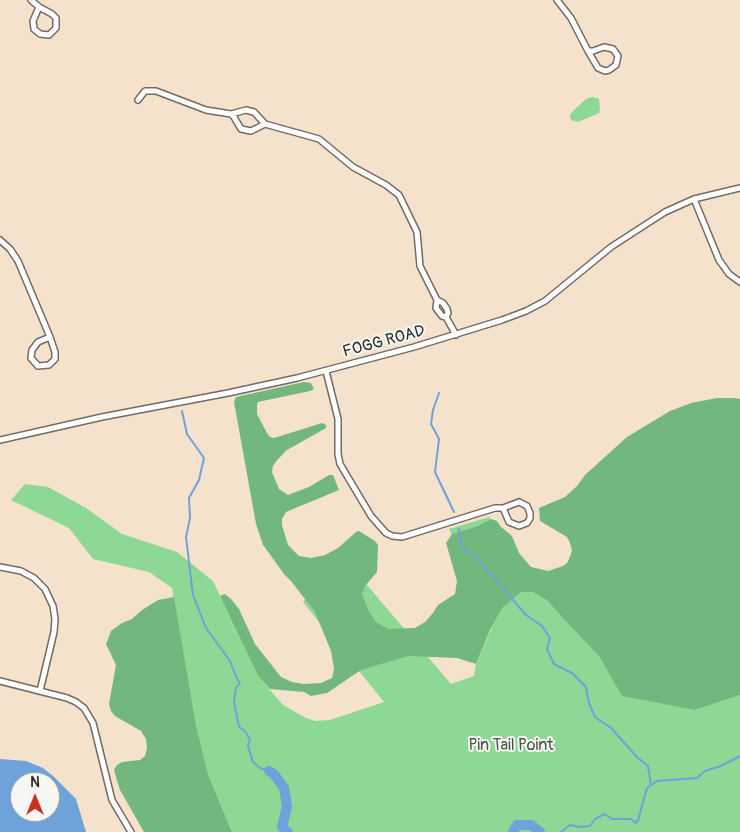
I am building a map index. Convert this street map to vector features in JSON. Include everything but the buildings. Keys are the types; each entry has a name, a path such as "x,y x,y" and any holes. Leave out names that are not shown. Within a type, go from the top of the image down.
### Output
{"street":[{"path":"31,0 56,18 56,28 49,35 40,34 34,29 33,21 39,7"},
{"path":"557,0 572,18 588,50 597,66 602,70 611,70 617,63 617,54 611,48 604,47 593,51 588,50"},
{"path":"138,100 144,92 156,91 206,110 231,114 249,110 256,114 264,124 319,139 353,167 386,185 399,195 417,232 420,266 436,300 436,308 439,313 446,317 456,335"},
{"path":"231,114 240,128 246,131 253,130 264,124"},
{"name":"FOGG ROAD","path":"0,440 24,433 162,404 266,386 456,335 502,320 535,307 552,296 600,256 665,212 694,199 740,188"},
{"path":"694,199 719,260 729,274 740,282"},
{"path":"0,240 8,246 18,261 50,337 55,352 55,358 49,365 38,366 31,358 32,350 38,342 50,337"},
{"path":"326,371 338,419 338,454 340,464 372,516 386,533 397,537 407,536 495,508 504,508 515,503 524,503 530,510 530,518 524,524 514,525 508,519 504,508"},
{"path":"0,567 21,571 34,578 44,589 53,606 54,632 40,691"},
{"path":"0,681 58,695 76,702 88,713 94,729 110,794 116,809 131,832"}],"green space":[{"path":"592,97 599,99 599,113 578,122 571,120 570,115 575,109 586,99"},
{"path":"304,382 311,383 314,389 258,402 257,414 270,437 274,438 322,423 326,425 326,428 287,450 277,460 272,472 279,489 288,495 309,487 329,475 333,475 339,490 286,512 282,519 282,525 288,545 299,556 311,558 325,555 338,548 359,531 375,541 378,545 377,572 365,586 362,594 368,610 376,622 388,629 415,628 425,622 438,605 455,594 457,581 446,543 452,534 478,526 491,519 497,521 512,536 519,553 531,567 548,571 563,566 570,557 572,550 570,543 567,537 540,521 539,508 565,497 585,475 627,437 670,411 691,403 717,398 740,399 740,695 695,710 622,696 599,656 547,600 533,592 521,592 502,608 490,630 476,664 457,658 408,656 361,670 327,693 311,696 304,692 270,689 258,676 220,596 225,594 239,609 255,644 281,677 292,682 304,684 321,683 332,678 334,669 331,651 315,612 263,545 256,524 234,402 236,397"},
{"name":"Pin Tail Point","path":"25,484 48,487 86,508 122,534 177,552 213,581 258,676 283,705 315,721 330,720 384,702 303,602 339,552 451,684 474,676 476,664 493,625 449,529 489,517 523,592 534,592 608,544 695,710 740,695 740,832 232,832 208,774 196,725 172,588 149,572 93,559 69,528 11,500"},
{"path":"174,597 196,725 208,774 232,832 144,832 120,790 114,770 122,762 140,760 145,756 147,748 146,739 141,731 115,716 111,711 109,704 116,665 106,644 111,631 122,623 132,619 158,600"}],"water":[{"path":"0,759 26,761 48,772 10,772 10,822 60,822 60,783 76,799 86,832 0,832"}],"waterway":[{"path":"439,393 433,410 431,424 439,439 435,472 454,512"},
{"path":"182,411 187,434 204,458 199,480 189,498 190,518 186,537 193,595 206,628 230,661 240,683 236,688 234,702 239,727 245,731 250,740 248,746 253,762 260,768 269,771"},
{"path":"459,529 464,550 477,558 526,615 542,626 550,638 547,649 554,664 572,673 586,687 589,703 595,717 611,728 637,757 648,766 651,785"},
{"path":"561,832 570,825 590,826 595,819 605,814 612,819 631,819 636,823 647,788 657,781 697,778 705,771 721,766 740,756"},
{"path":"269,771 274,774 284,788 287,806 282,827 288,832"},
{"path":"513,832 517,825 531,825 540,832"}]}
